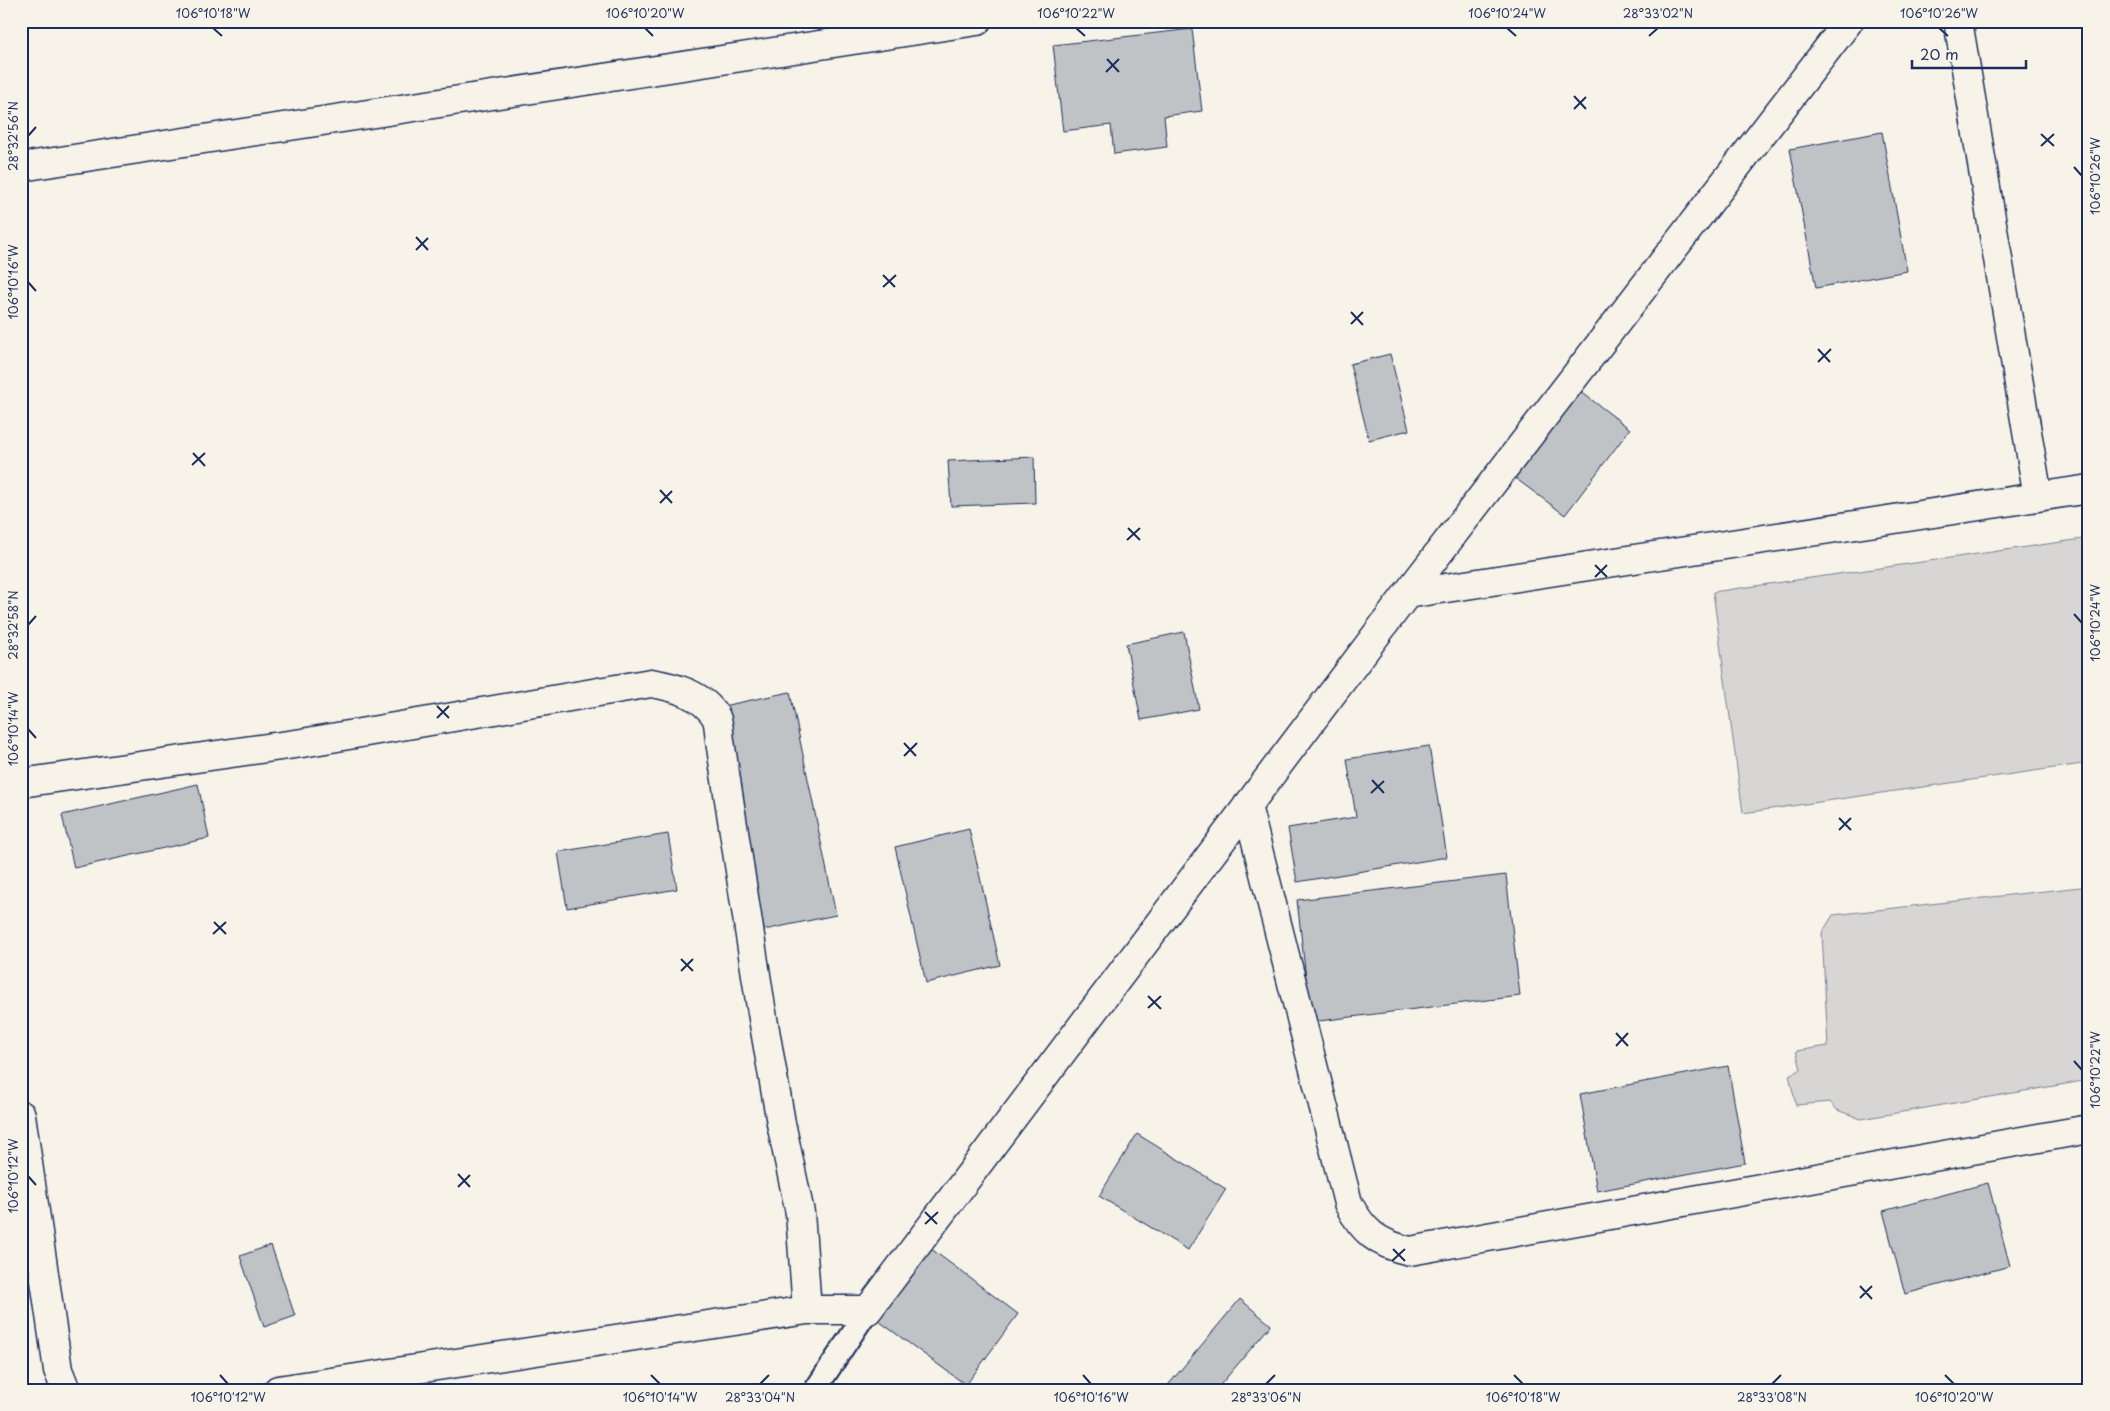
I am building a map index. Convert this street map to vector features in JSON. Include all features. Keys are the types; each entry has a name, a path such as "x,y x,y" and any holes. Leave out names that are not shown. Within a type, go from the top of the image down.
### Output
{"street":[{"path":"21,167 977,21"},
{"path":"278,1390 807,1310 868,1310 1407,594 1848,21"},
{"path":"1958,21 2038,497"},
{"path":"1407,594 2089,489"},
{"path":"21,783 302,743 651,684 677,688 701,700 716,718 719,733 760,1001 800,1213 807,1310"},
{"path":"1247,806 1348,1203 1364,1228 1378,1240 1394,1247 1410,1251 2089,1129"},
{"path":"21,1115 58,1370 66,1390"}],"lane":[{"path":"815,1390 868,1310"}],"shaded area":[{"path":"2089,538 2089,763 1743,813 1713,592"},
{"path":"2089,886 2089,1080 1861,1119 1837,1110 1830,1102 1796,1105 1789,1075 1801,1069 1796,1051 1828,1046 1822,933 1833,915"}],"building":[{"path":"1192,29 1202,111 1164,116 1167,147 1114,154 1111,125 1063,131 1053,45"},
{"path":"1882,132 1907,271 1816,288 1790,149"},
{"path":"1390,354 1409,430 1369,440 1350,364"},
{"path":"1580,391 1630,429 1565,515 1515,478"},
{"path":"1034,457 1035,503 951,506 948,461"},
{"path":"1184,632 1199,709 1141,720 1126,644"},
{"path":"790,692 836,915 764,930 718,707"},
{"path":"1429,746 1447,857 1297,882 1288,828 1356,817 1347,759"},
{"path":"198,784 209,838 74,868 62,815"},
{"path":"969,829 1000,965 926,983 895,847"},
{"path":"668,834 677,889 567,908 558,852"},
{"path":"1506,875 1520,996 1311,1022 1297,900"},
{"path":"1728,1066 1745,1163 1597,1191 1580,1094"},
{"path":"1137,1134 1226,1189 1188,1250 1099,1196"},
{"path":"1988,1183 2010,1266 1905,1294 1883,1211"},
{"path":"271,1245 295,1316 264,1327 240,1256"},
{"path":"930,1248 1018,1314 966,1385 876,1319"},
{"path":"1240,1299 1271,1325 1216,1390 1164,1390"}]}
